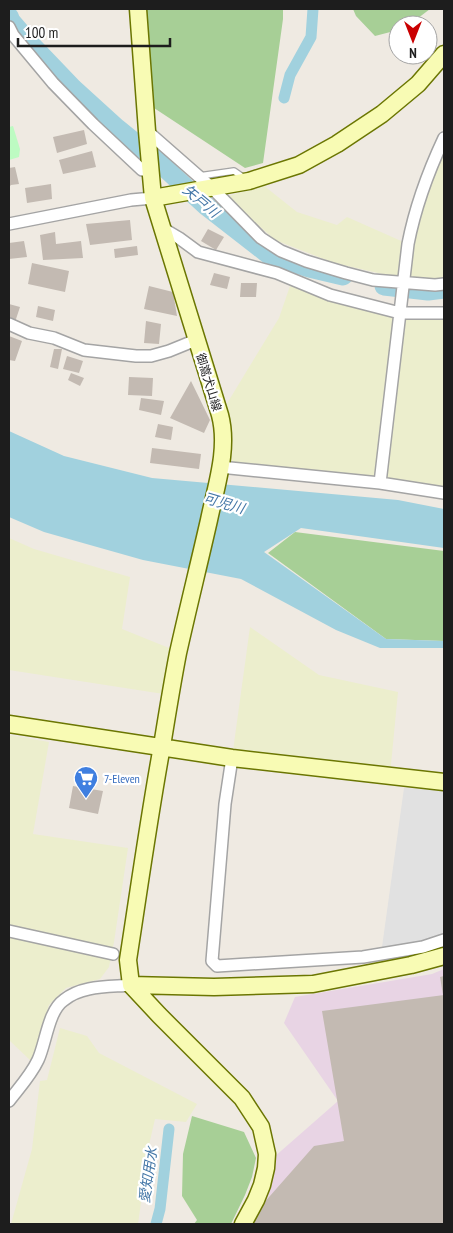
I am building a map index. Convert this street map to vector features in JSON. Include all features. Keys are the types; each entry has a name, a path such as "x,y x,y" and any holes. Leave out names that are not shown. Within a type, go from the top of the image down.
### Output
{"street":[{"name":"御嵩犬山線","path":"131,985 128,960 157,768 179,652 220,470 223,447 223,427 153,198 138,9"},
{"path":"9,27 13,35 66,97 142,170 150,170"},
{"path":"9,224 131,200 176,195 248,181 299,165 337,144 382,114 418,84 444,54"},
{"path":"147,131 212,188 261,238 281,251 346,274 373,280 434,285 444,284"},
{"path":"380,483 403,282 411,230 433,164 444,138"},
{"path":"162,228 198,252 276,274 330,295 401,310 444,313"},
{"path":"9,324 29,333 54,338 84,350 136,356 151,356 196,340"},
{"path":"220,470 380,483 444,493"},
{"path":"9,724 232,758 444,782"},
{"path":"232,758 225,804 212,961 217,966 363,957 423,947 444,940"},
{"path":"9,931 113,954"},
{"path":"9,1101 25,1081 38,1060 54,1012 63,1000 78,992 96,988 131,985 214,987 313,984 411,965 444,956"},
{"path":"131,985 242,1098 261,1127 267,1154 266,1168 256,1200 243,1224"}],"lane":[{"path":"199,176 234,171 248,181"}],"shaded area":[{"path":"404,788 444,791 444,935 424,943 382,947"},
{"path":"444,969 444,1224 243,1224 273,1158 338,1101 284,1023 295,997 432,974"}],"green space":[{"path":"144,9 283,9 263,163 245,168 151,106"},
{"path":"353,9 430,9 422,15 388,15 388,33 375,36 356,16"},
{"path":"13,126 20,149 19,157 9,160 9,127"},
{"path":"444,138 444,281 396,277 334,263 275,240 226,197 263,185 297,212 337,225 347,217 408,244"},
{"path":"290,286 334,300 444,316 444,493 220,467 220,415 279,318"},
{"path":"295,532 444,551 444,641 386,639 268,553"},
{"path":"9,538 34,549 130,577 122,629 179,652 170,695 9,670"},
{"path":"250,627 319,675 398,692 390,775 232,758"},
{"path":"9,735 49,742 33,834 128,848 109,967 100,979 66,988 49,1005 31,1061 9,1040"},
{"path":"60,1028 87,1036 99,1053 197,1104 186,1122 155,1119 149,1145 138,1224 11,1224 32,1149 40,1081 47,1080"},
{"path":"192,1116 244,1132 256,1158 252,1177 231,1224 194,1224 197,1220 182,1196 183,1154"}],"water":[{"name":"可児川","path":"9,431 64,456 152,478 398,500 444,509 444,548 301,528 264,552 386,639 444,641 444,648 380,648 336,630 241,579 143,560 44,532 9,517"}],"building":[{"path":"84,130 87,144 57,153 53,137"},
{"path":"92,151 96,167 63,174 59,160"},
{"path":"15,167 19,184 9,187 9,168"},
{"path":"51,184 52,199 27,203 25,188"},
{"path":"130,220 132,240 90,245 86,224"},
{"path":"208,229 224,237 216,250 201,241"},
{"path":"55,232 56,244 81,241 83,258 43,260 40,235"},
{"path":"24,241 27,257 9,259 9,243"},
{"path":"137,246 138,255 115,258 114,249"},
{"path":"32,263 69,271 65,292 28,284"},
{"path":"214,273 230,277 227,289 210,285"},
{"path":"241,283 257,283 256,297 240,297"},
{"path":"149,286 173,292 177,316 144,309"},
{"path":"9,304 20,307 15,322 9,320"},
{"path":"38,306 55,310 53,321 36,317"},
{"path":"146,321 161,324 159,344 144,343"},
{"path":"9,336 22,341 15,361 9,360"},
{"path":"54,349 62,349 58,369 50,367"},
{"path":"67,356 83,361 79,373 63,369"},
{"path":"71,373 84,378 80,386 68,380"},
{"path":"129,377 153,378 152,396 128,395"},
{"path":"191,381 210,420 204,433 170,418"},
{"path":"141,398 164,401 161,415 139,410"},
{"path":"158,424 173,427 171,440 155,437"},
{"path":"152,448 201,454 199,469 150,463"},
{"name":"7-Eleven","path":"73,786 103,791 98,814 69,808"},
{"path":"444,976 444,995 443,995 440,977"},
{"path":"444,995 444,1224 250,1224 262,1205 314,1146 344,1141 322,1011"}],"waterway":[{"name":"愛知用水","path":"284,98 290,75 311,37 313,9"},
{"name":"矢戸川","path":"9,16 29,42 73,88 206,206 269,255 309,268 343,276"},
{"name":"矢戸川","path":"384,286 428,291 444,289"},
{"name":"愛知用水","path":"156,1224 160,1209 169,1129"}],"place":[{"name":"7-Eleven","path":"86,799"}]}
